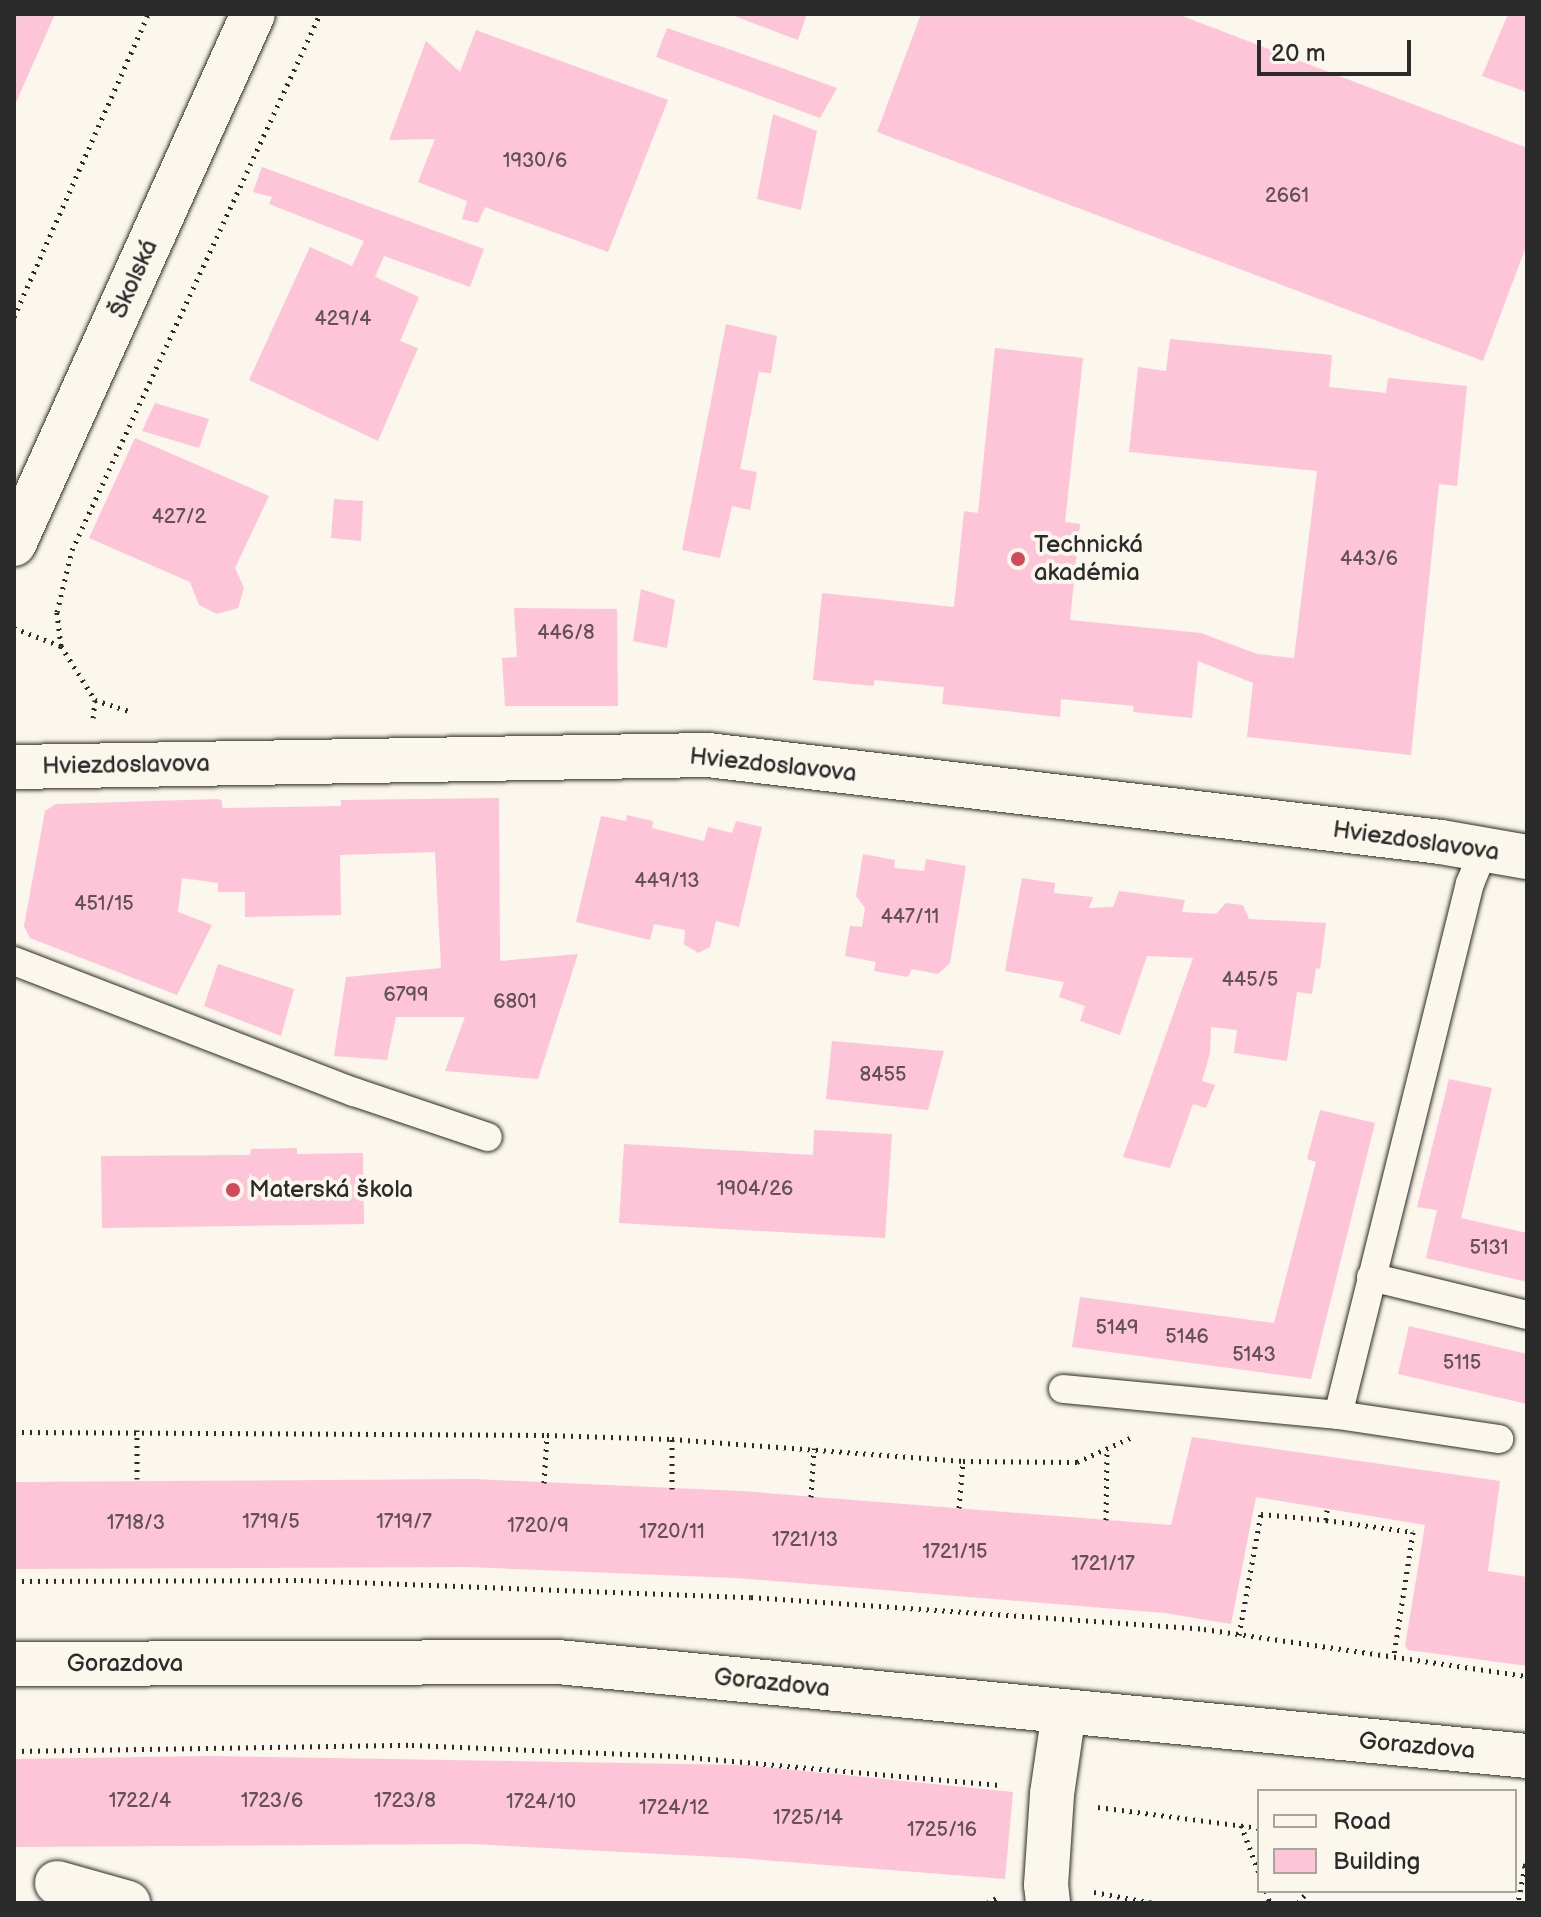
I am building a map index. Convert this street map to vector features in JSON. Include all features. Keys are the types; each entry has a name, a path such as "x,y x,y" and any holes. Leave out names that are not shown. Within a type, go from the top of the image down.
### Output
{"street":[{"name":"Školská","path":"14,544 253,14"},
{"name":"Hviezdoslavova","path":"14,767 708,755 1484,849 1527,857"},
{"name":"Gorazdova","path":"14,1664 558,1662 1527,1756"},
{"path":"1048,1903 1046,1885 1052,1794 1064,1712"},
{"path":"57,1883 128,1903"}],"lane":[{"path":"1338,1415 1470,883 1484,849"},
{"path":"14,961 354,1092 488,1137"},
{"path":"1371,1277 1527,1315"},
{"path":"1063,1389 1338,1415 1499,1439"}],"path":[{"path":"14,317 148,14"},
{"path":"14,628 61,646 57,612 72,550 320,14"},
{"path":"137,1430 137,1479"},
{"path":"14,1432 137,1430 547,1435 672,1439 963,1461 1077,1462 1134,1437"},
{"path":"544,1483 547,1435"},
{"path":"672,1439 672,1489"},
{"path":"811,1497 814,1448"},
{"path":"1106,1520 1107,1450"},
{"path":"959,1508 963,1461"},
{"path":"1326,1520 1327,1510"},
{"path":"1239,1635 1261,1514 1326,1520 1413,1532 1394,1655"},
{"path":"14,1581 301,1580 499,1585 1032,1615 1239,1635 1527,1676"},
{"path":"14,1751 412,1745 676,1756 936,1776 1052,1794 1083,1805 1257,1828"},
{"path":"1241,1825 1257,1868"},
{"path":"1517,1864 1525,1866 1518,1903"}],"building":[{"path":"14,14 55,14 14,107"},
{"path":"729,14 807,14 798,40"},
{"path":"921,14 1177,14 1527,148 1527,244 1483,361 877,132"},
{"path":"1508,14 1527,14 1527,92 1482,76"},
{"path":"667,28 837,88 820,118 656,57"},
{"path":"476,30 668,100 608,252 485,207 478,223 462,219 467,201 418,182 435,139 389,140 426,41 460,72"},
{"path":"773,114 817,131 801,210 757,199"},
{"path":"262,167 484,249 470,287 384,256 375,277 419,297 400,341 418,348 378,441 249,380 310,247 352,266 364,241 269,204 272,197 253,192"},
{"path":"726,324 777,336 771,373 759,372 740,469 757,472 750,510 732,506 720,558 682,550"},
{"path":"1170,339 1332,355 1329,387 1386,393 1388,378 1467,386 1457,486 1439,484 1411,755 1247,737 1253,683 1198,661 1192,718 1133,712 1134,706 1061,699 1060,717 942,704 944,687 874,680 874,686 813,680 822,593 954,607 964,511 978,513 995,348 1083,358 1065,522 1080,524 1070,620 1201,633 1257,654 1294,658 1317,471 1129,452 1138,367 1166,371"},
{"path":"155,403 209,419 199,448 142,431"},
{"path":"135,438 269,496 235,568 244,588 238,608 217,614 199,605 190,582 89,538"},
{"path":"334,499 363,501 361,541 331,538"},
{"path":"641,589 675,600 667,648 633,641"},
{"path":"514,608 617,609 618,706 505,706 502,658 517,657"},
{"path":"499,798 500,961 578,954 538,1079 445,1071 465,1017 396,1017 387,1060 334,1056 346,977 441,968 435,852 340,855 341,915 245,917 245,892 218,892 218,883 182,878 178,912 212,925 177,995 30,938 24,926 45,811 56,804 218,799 222,801 222,808 341,806 341,800"},
{"path":"627,815 653,821 652,828 704,841 708,827 732,833 736,821 762,827 739,927 716,921 710,947 698,953 684,944 685,930 654,924 650,940 576,922 601,816 626,821"},
{"path":"863,854 895,860 894,868 924,871 926,859 966,866 950,963 938,974 912,969 908,977 874,971 876,962 845,956 850,926 862,927 865,908 856,896"},
{"path":"1022,878 1055,883 1054,893 1093,897 1089,908 1113,907 1119,891 1185,900 1182,912 1216,914 1226,903 1243,905 1249,919 1326,923 1320,969 1316,968 1312,994 1297,992 1287,1061 1234,1053 1237,1030 1211,1027 1210,1053 1202,1081 1215,1085 1206,1108 1193,1104 1170,1168 1123,1157 1193,958 1147,956 1120,1035 1080,1021 1085,1006 1059,997 1064,982 1005,971"},
{"path":"218,964 294,989 281,1036 204,1006"},
{"path":"832,1041 944,1051 928,1110 826,1099"},
{"path":"1449,1079 1492,1088 1461,1218 1527,1233 1527,1282 1426,1258 1437,1210 1417,1207"},
{"path":"1320,1110 1375,1123 1311,1379 1072,1347 1080,1297 1274,1323 1316,1162 1307,1159"},
{"path":"814,1130 892,1134 885,1238 619,1223 624,1144 813,1155"},
{"name":"Materská škola","path":"297,1148 297,1154 363,1153 364,1224 102,1228 101,1156 250,1155 251,1149"},
{"path":"1409,1326 1527,1354 1527,1404 1398,1374"},
{"path":"1192,1437 1500,1481 1488,1571 1527,1577 1527,1666 1408,1650 1405,1646 1425,1525 1256,1497 1231,1624 1165,1613 736,1578 468,1567 14,1569 14,1482 473,1479 741,1491 1171,1525"},
{"path":"208,1756 744,1765 1013,1792 1005,1879 738,1858 471,1844 14,1847 14,1759"}],"place":[{"name":"Technická akadémia","path":"1018,559"},
{"name":"Materská škola","path":"233,1190"}]}
